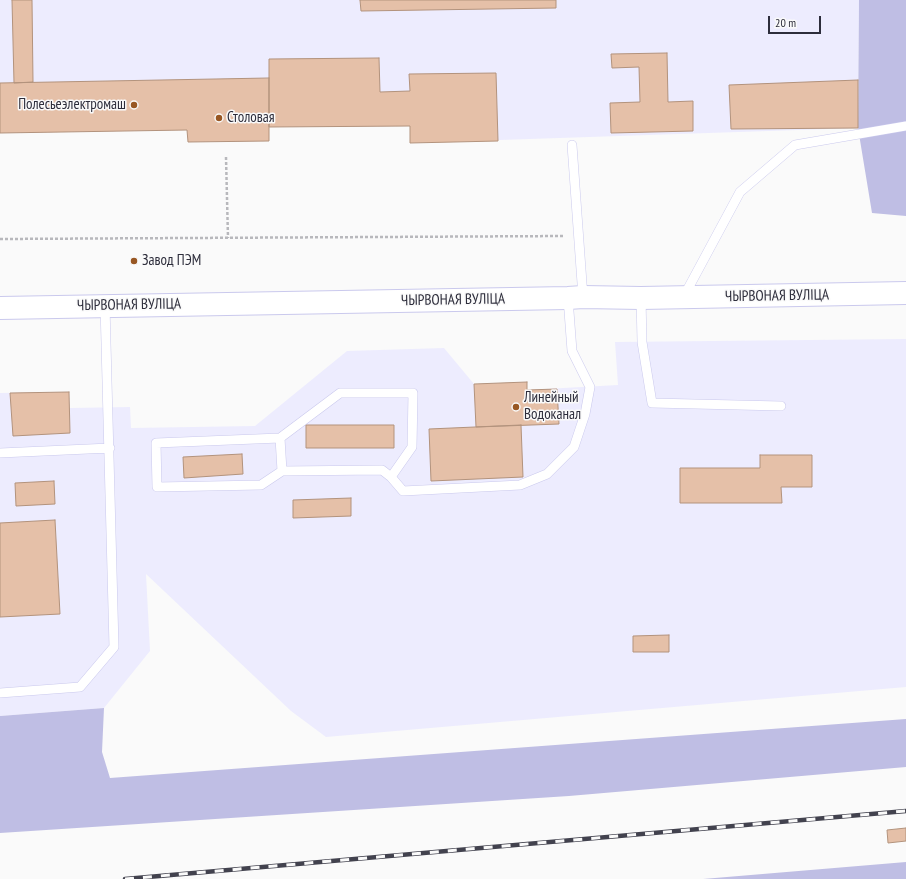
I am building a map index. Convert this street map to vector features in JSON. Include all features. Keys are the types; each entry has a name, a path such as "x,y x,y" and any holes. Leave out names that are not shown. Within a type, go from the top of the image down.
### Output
{"main road":[{"name":"ЧЫРВОНАЯ ВУЛІЦА","path":"0,308 105,305 906,293"}],"lane":[{"path":"683,297 740,192 795,145 906,126"},
{"path":"391,477 412,447 413,393 340,393 280,438 156,443 157,487 261,485 282,471 382,470 391,477 403,491 520,485 547,474 574,447 585,414 590,387 572,351 576,298 578,236 572,146"},
{"path":"641,298 642,342 652,403 781,406"},
{"path":"0,693 80,687 114,647 110,448 105,305"},
{"path":"280,438 282,471"},
{"path":"0,453 110,448"}],"path":[{"path":"226,157 228,238"},
{"path":"0,239 578,236"}],"shaded area":[{"path":"0,0 859,0 858,128 410,143 410,126 269,127 269,141 188,142 187,130 0,133"},
{"path":"859,0 906,0 906,216 872,213 858,128"},
{"path":"906,339 906,687 326,737 291,711 146,574 150,651 104,708 0,716 0,393 69,392 70,408 130,407 131,428 255,426 347,351 444,348 474,384 527,382 527,390 618,385 615,342"},
{"path":"104,708 102,752 110,778 906,719 906,767 569,796 0,833 0,716"},
{"path":"906,862 906,879 703,879"}],"building":[{"path":"12,0 32,0 33,82 14,83"},
{"path":"360,0 556,0 556,8 361,11"},
{"path":"667,53 668,102 693,101 693,131 611,133 610,103 640,102 639,67 612,68 611,54"},
{"path":"379,58 380,92 410,91 409,74 496,73 498,141 410,143 410,126 269,127 269,59"},
{"name":"Полесьеэлектромаш","path":"269,78 269,141 188,142 187,130 0,133 0,83"},
{"path":"858,80 858,128 731,129 729,85"},
{"name":"Линейный Водоканал","path":"527,382 527,390 557,389 559,424 476,427 474,384"},
{"path":"69,392 70,433 13,436 10,393"},
{"path":"306,425 394,425 394,448 306,448"},
{"path":"521,425 523,477 431,481 429,429"},
{"path":"242,454 243,474 184,478 183,457"},
{"path":"760,455 812,455 812,487 781,487 782,503 680,503 680,468 760,468"},
{"path":"54,481 55,504 16,506 15,483"},
{"path":"351,498 351,516 293,518 293,500"},
{"path":"55,520 60,614 0,617 0,523"},
{"path":"669,635 669,652 633,652 633,636"},
{"path":"906,828 906,841 888,843 887,830"}],"railway":[{"path":"125,879 906,811"}],"place":[{"name":"Полесьеэлектромаш","path":"134,105"},
{"name":"Столовая","path":"219,118"},
{"name":"Завод ПЭМ","path":"134,261"},
{"name":"Линейный Водоканал","path":"516,407"}]}
